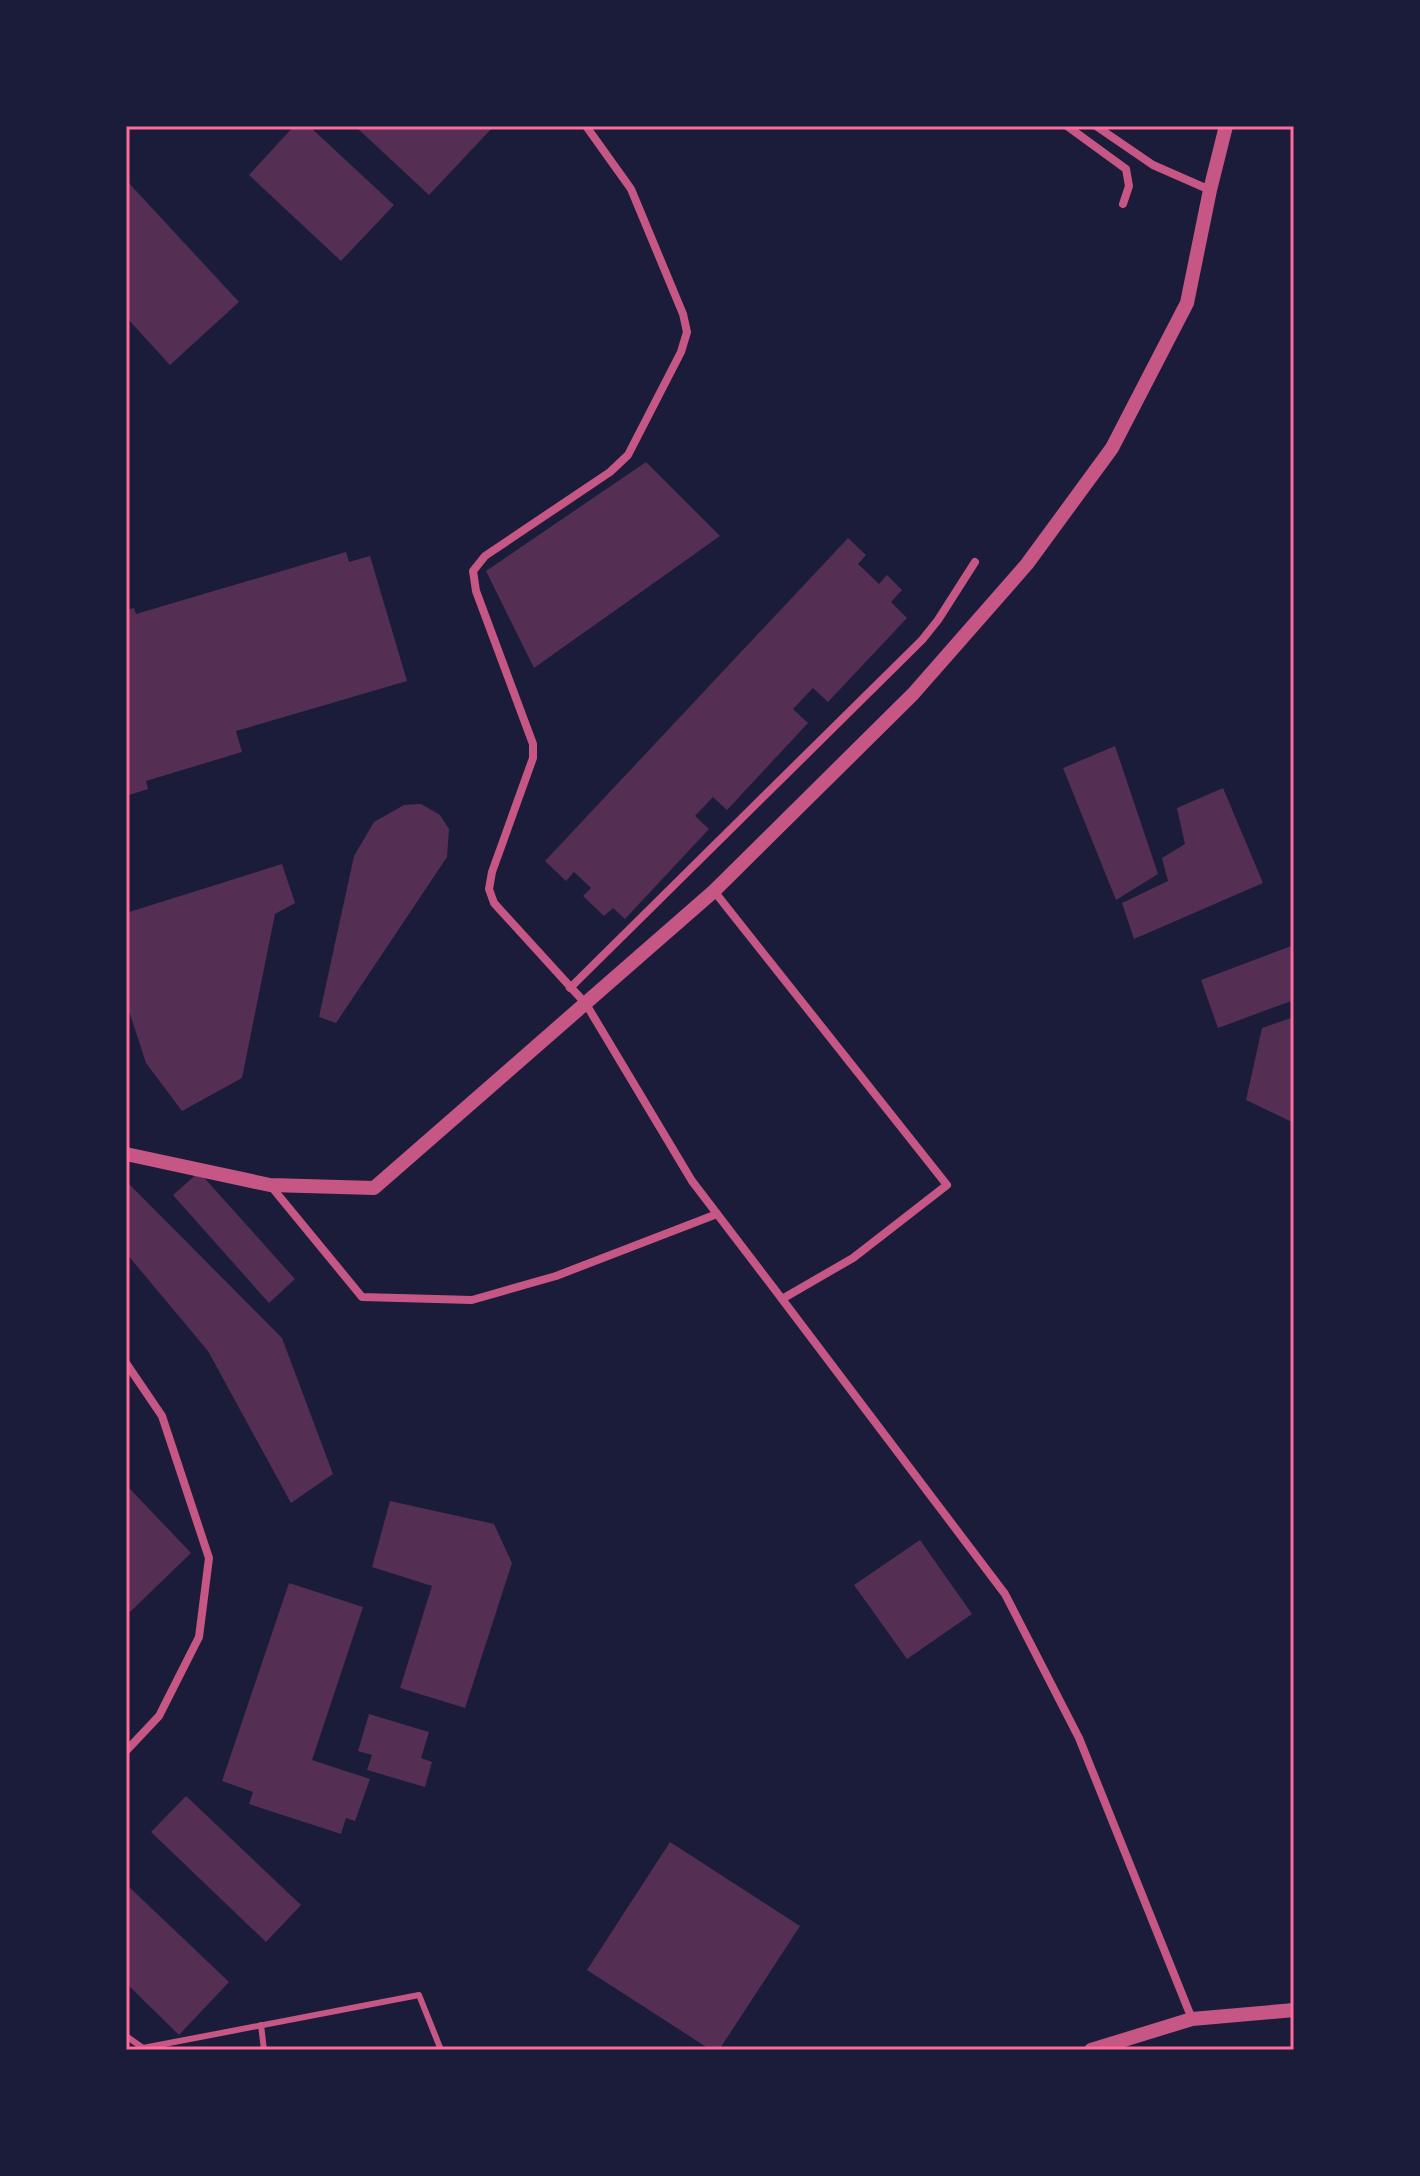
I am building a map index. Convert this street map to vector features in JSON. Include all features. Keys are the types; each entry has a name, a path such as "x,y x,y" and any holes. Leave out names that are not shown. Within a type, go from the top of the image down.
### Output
{"street":[{"path":"586,126 631,189 683,314 687,332 681,352 628,455 610,472 485,556 478,562 472,579 533,744 533,758 490,881 491,897 586,1004 692,1181 1005,1594 1079,1738 1192,2019"},
{"path":"1067,126 1126,169 1129,186 1123,204"},
{"path":"1096,126 1153,165 1210,190"},
{"path":"126,1154 270,1185 374,1188 714,891 913,694 1027,564 1112,448 1187,303 1226,126"},
{"path":"570,988 922,640 975,562"},
{"path":"714,891 947,1185 853,1258 782,1299"},
{"path":"270,1185 362,1297 472,1300 556,1276 717,1214"},
{"path":"126,1363 162,1416 209,1558 199,1637 159,1716 126,1751"},
{"path":"1091,2050 1192,2019 1294,2010"}],"lane":[{"path":"126,2036 143,2048 158,2047 419,1995 441,2050"},
{"path":"261,2025 264,2050"}],"building":[{"path":"294,126 309,126 394,205 341,261 249,175"},
{"path":"355,126 494,126 429,195"},
{"path":"126,180 239,302 170,365 126,317"},
{"path":"646,462 720,536 534,668 486,571"},
{"path":"848,538 866,555 858,564 879,584 887,575 902,590 891,602 907,618 828,702 813,688 793,709 808,723 727,810 713,797 695,816 709,829 625,919 613,908 604,916 583,896 591,888 574,872 566,881 545,861"},
{"path":"346,552 349,562 370,556 407,681 236,731 242,752 146,781 148,789 126,796 126,610 134,608 136,614"},
{"path":"1115,746 1158,874 1116,900 1063,768"},
{"path":"1223,788 1263,883 1134,939 1122,903 1168,881 1162,858 1185,844 1177,808"},
{"path":"421,804 440,815 449,829 447,857 336,1023 319,1017 354,856 374,822 404,805"},
{"path":"282,864 295,903 275,914 242,1078 182,1111 146,1063 126,1002 126,913"},
{"path":"1294,945 1294,1000 1218,1028 1201,980"},
{"path":"1294,1017 1294,1123 1246,1100 1262,1028"},
{"path":"199,1172 295,1279 269,1303 173,1195"},
{"path":"126,1181 282,1338 333,1474 291,1503 208,1351 126,1253"},
{"path":"130,1489 191,1553 130,1612 126,1608 126,1493"},
{"path":"390,1501 494,1524 512,1563 465,1708 400,1688 432,1586 372,1567"},
{"path":"920,1540 972,1614 907,1659 854,1585"},
{"path":"289,1583 363,1607 312,1760 370,1779 355,1821 346,1818 341,1834 249,1804 253,1792 222,1781"},
{"path":"369,1714 429,1732 421,1758 432,1762 425,1787 367,1770 372,1755 358,1751"},
{"path":"186,1796 301,1905 266,1942 151,1832"},
{"path":"670,1842 800,1926 719,2050 711,2050 587,1970"},
{"path":"126,1884 229,1982 179,2035 126,1983"}]}
